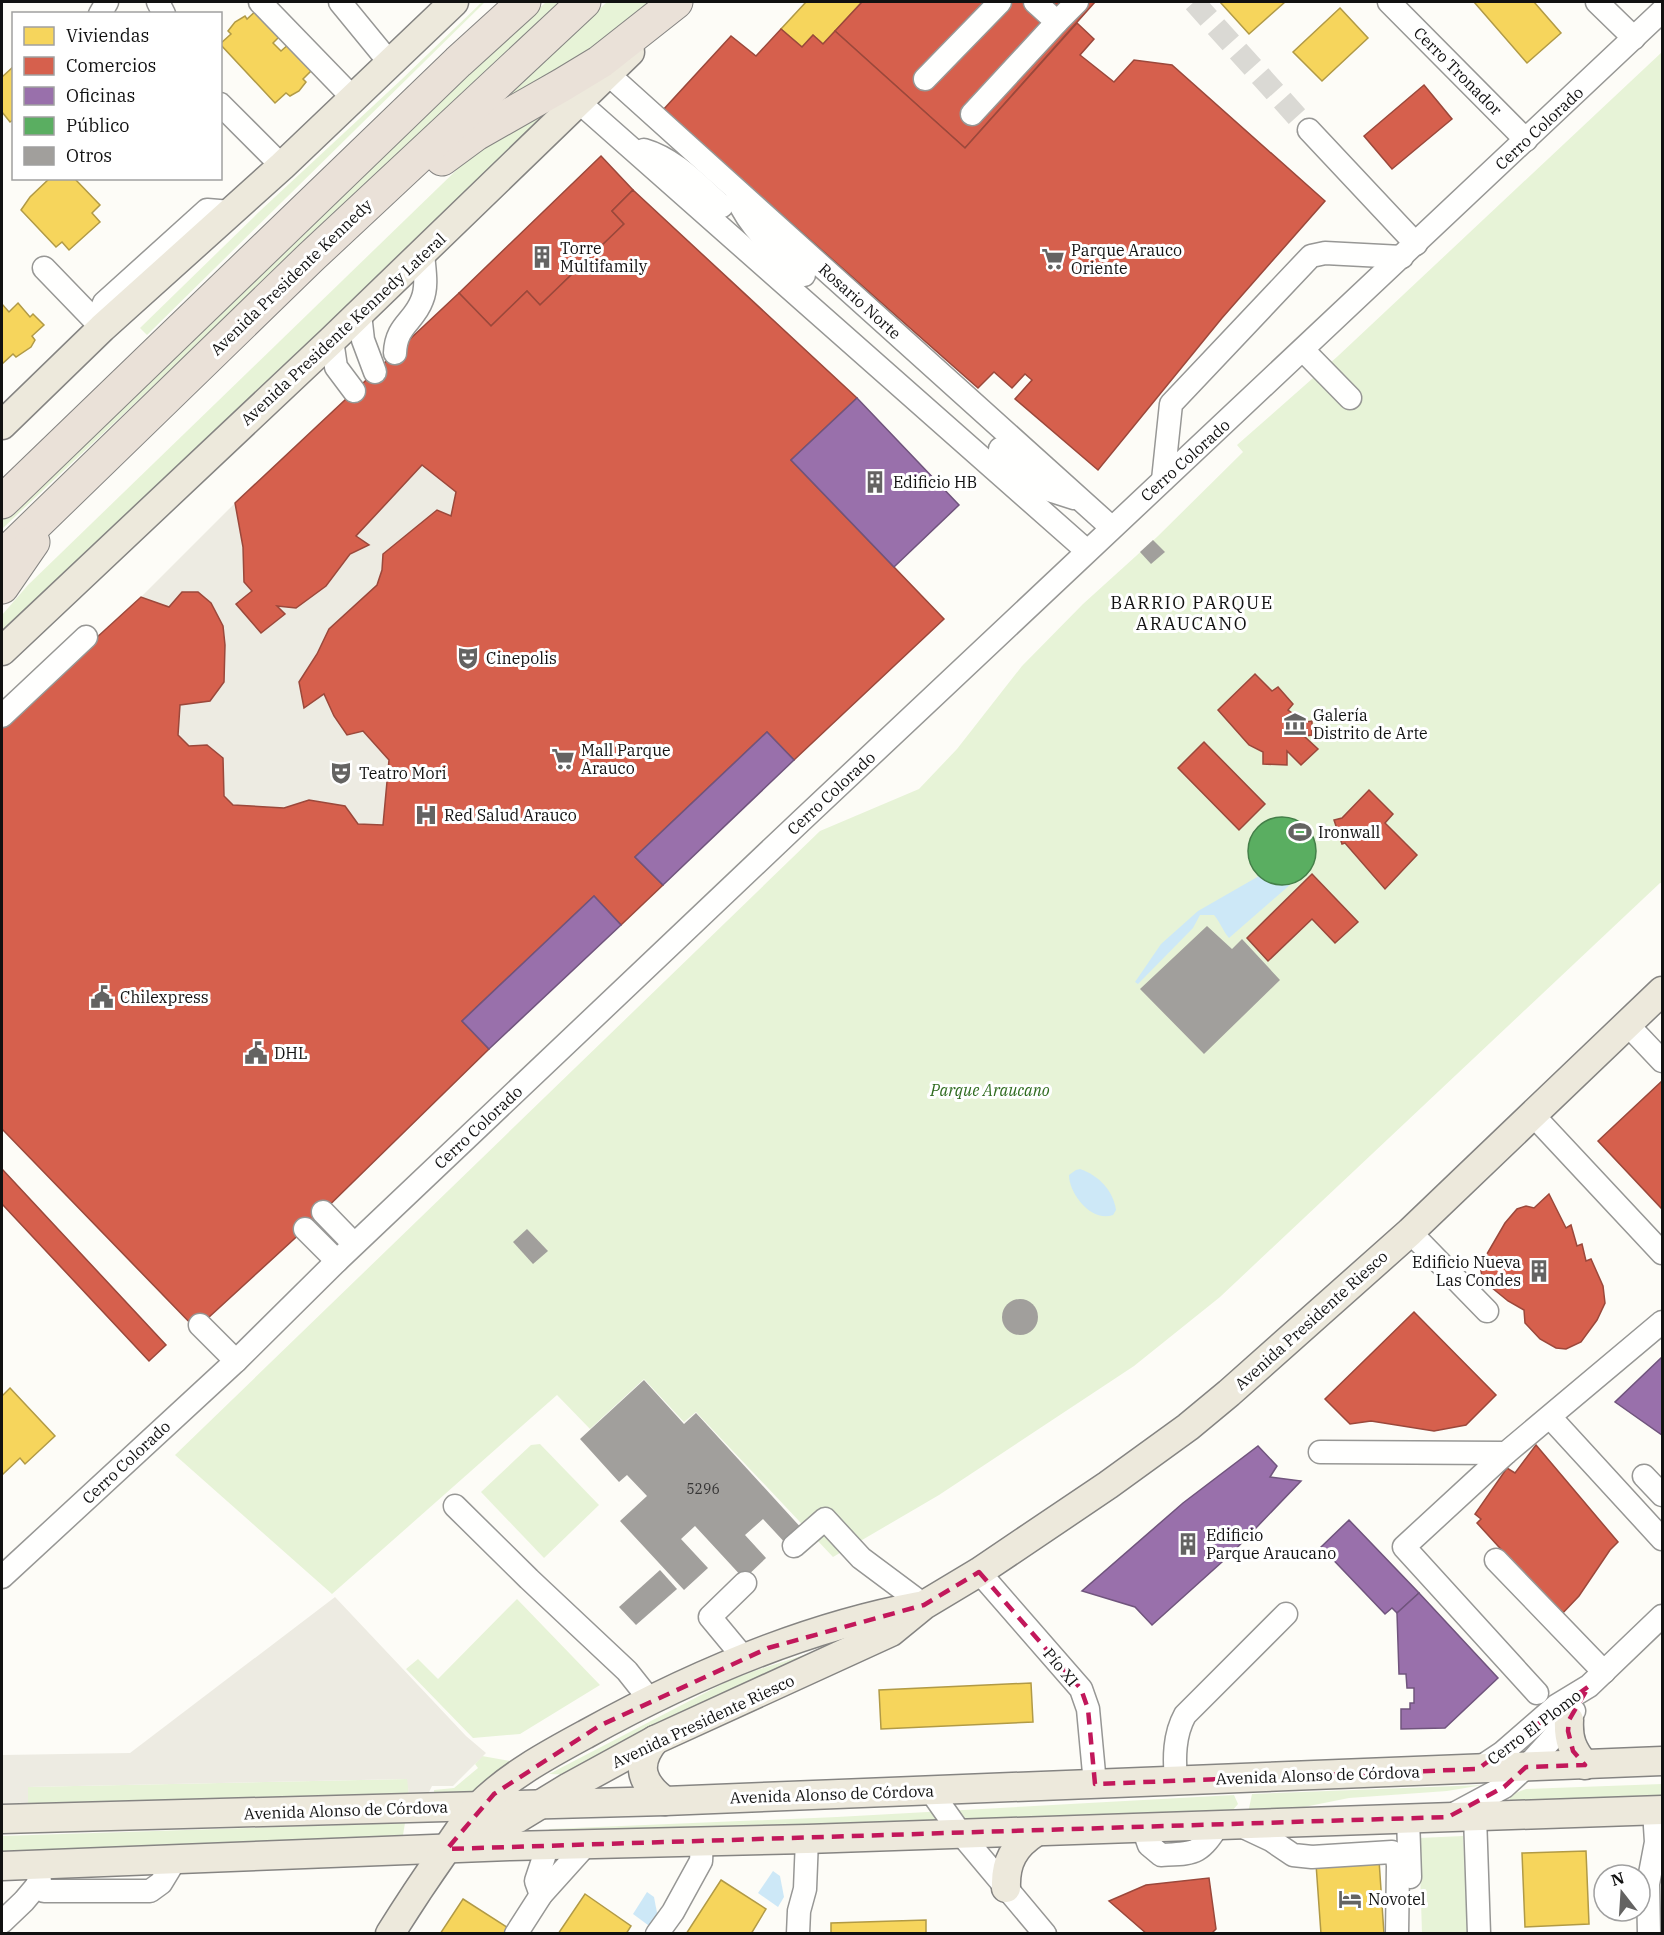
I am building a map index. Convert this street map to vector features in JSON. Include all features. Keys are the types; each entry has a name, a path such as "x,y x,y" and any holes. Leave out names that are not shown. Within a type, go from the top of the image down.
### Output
{"highway":[{"path":"458,62 508,2"},
{"path":"2,502 458,62 524,2"},
{"name":"Avenida Presidente Kennedy","path":"2,557 311,257 584,2"},
{"path":"311,257 476,134 600,62 678,2"},
{"path":"2,476 134,374"},
{"path":"2,586 68,492"}],"main road":[{"path":"2,423 99,325 282,166 454,2"},
{"name":"Avenida Presidente Kennedy Lateral","path":"2,651 580,103 678,2"},
{"name":"Avenida Presidente Riesco","path":"447,1849 495,1830 655,1740 891,1632 924,1605 979,1572 1108,1485 1188,1427 1410,1232 1662,991"},
{"name":"Avenida Presidente Riesco","path":"390,1934 424,1879 461,1826 479,1806 542,1759 650,1700 744,1658 817,1631 882,1613 924,1605"},
{"path":"1569,1719 1569,1741 1585,1765"},
{"path":"655,1740 647,1749 643,1770 645,1781 665,1801"},
{"name":"Avenida Alonso de Córdova","path":"2,1819 665,1801 1662,1761"},
{"path":"2,1866 38,1875 175,1860 548,1845 1036,1832 1658,1811"},
{"path":"1006,1888 1009,1862 1019,1845 1036,1832"}],"street":[{"path":"260,2 353,98"},
{"path":"340,2 390,63"},
{"path":"925,80 1000,2"},
{"path":"1035,2 1057,22"},
{"path":"972,114 1077,2"},
{"name":"Cerro Tronador","path":"1389,2 1526,140"},
{"path":"1597,2 1634,38"},
{"name":"Cerro Colorado","path":"2,1577 236,1361 354,1244 1662,11"},
{"path":"314,37 331,56 335,69 333,77"},
{"name":"Rosario Norte","path":"608,74 728,196 1112,527"},
{"path":"580,103 1087,551"},
{"path":"222,106 282,166"},
{"path":"1310,130 1409,250"},
{"path":"631,148 665,158 728,196 764,239 804,275"},
{"path":"1163,480 1171,404 1311,256 1325,253 1409,250"},
{"path":"395,353 398,334 419,307 424,296 423,253"},
{"path":"44,268 99,325"},
{"path":"360,314 363,340 375,372"},
{"path":"332,340 336,367 354,391"},
{"path":"1303,350 1350,398"},
{"path":"913,378 960,424 969,435 978,454"},
{"path":"1000,449 1046,489 1081,500"},
{"path":"2,716 86,637"},
{"path":"1627,1024 1662,1061"},
{"path":"1533,1115 1662,1253"},
{"path":"323,1212 354,1244"},
{"path":"305,1229 337,1261"},
{"path":"1410,1232 1487,1311"},
{"path":"1537,1693 1404,1547 1506,1453 1662,1322"},
{"path":"200,1324 236,1361"},
{"path":"1550,1417 1662,1539"},
{"path":"1320,1452 1506,1453"},
{"path":"1644,1476 1662,1495"},
{"path":"455,1506 529,1580 627,1671 650,1700"},
{"path":"794,1546 825,1519 861,1558 924,1605"},
{"path":"1496,1560 1597,1679"},
{"name":"Pío XI","path":"979,1572 1081,1689 1088,1708 1095,1784"},
{"path":"744,1658 710,1617 745,1583"},
{"path":"1176,1781 1174,1755 1180,1724 1185,1715 1286,1614"},
{"name":"Cerro El Plomo","path":"1478,1768 1502,1753 1556,1706 1597,1679 1662,1616"},
{"name":"Cerro El Plomo","path":"1462,1817 1504,1788 1526,1767 1569,1719 1597,1679"},
{"path":"930,1790 961,1834 1045,1934"},
{"path":"1649,1934 1648,1884 1656,1842 1658,1811"},
{"path":"1462,1817 1479,1934"},
{"path":"1397,1934 1404,1909 1408,1818"},
{"path":"1228,1824 1271,1840 1293,1855 1312,1857 1392,1852 1397,1857 1404,1909 1412,1934"},
{"path":"798,1934 800,1911 806,1888 807,1839"},
{"path":"657,1934 673,1912 701,1862 702,1842"},
{"path":"541,1895 536,1881 548,1845"},
{"path":"516,1934 541,1895 586,1845"},
{"path":"2,1922 24,1901 38,1875"}],"highlighted area":[{"path":"979,1572 1081,1689 1088,1709 1095,1784 1478,1769 1589,1686 1569,1720 1568,1731 1573,1751 1585,1765 1526,1767 1504,1787 1448,1817 447,1849 494,1794 599,1726 768,1648 924,1605"}],"green space":[{"path":"482,2 485,2 147,335 140,328 261,210"},
{"path":"546,2 559,2 2,529 2,518"},
{"path":"607,2 652,2 606,42 484,118"},
{"name":"Parque Araucano","path":"1662,52 1662,883 1220,1297 1134,1366 939,1495 833,1557 696,1412 684,1422 644,1379 590,1429 557,1395 332,1594 175,1455 820,831 919,789 957,749 1022,666 1083,604 1157,537 1243,452 1237,445 1338,356"},
{"path":"572,88 2,639 2,615 28,585 471,156"},
{"path":"540,1444 599,1505 544,1558 481,1492 531,1445"},
{"path":"517,1599 600,1685 520,1734 473,1738 406,1669 418,1659 438,1679"},
{"path":"826,1648 576,1775 549,1774 726,1682"},
{"path":"482,1756 510,1761 514,1765 477,1791 467,1794 434,1796 434,1790 454,1788 478,1768 475,1764"},
{"path":"408,1779 409,1796 28,1806 27,1787"},
{"path":"1662,1784 1662,1800 1510,1809 1510,1795 1526,1789"},
{"path":"1483,1785 1447,1791 1349,1798 1304,1807 1248,1813 1252,1794"},
{"path":"1234,1795 1238,1804 1232,1811 541,1835 550,1829 837,1817"},
{"path":"405,1823 402,1841 2,1857 2,1836"},
{"path":"1463,1836 1468,1933 1422,1933 1419,1838"}],"shaded area":[{"path":"410,424 655,612 382,570 377,585 329,629 317,654 299,682 304,707 324,694 334,716 347,735 363,731 389,760 383,825 358,824 345,806 310,800 284,808 233,805 224,796 223,758 208,745 189,746 178,735 180,705 210,701 224,682 198,593 182,592 169,607 141,597 235,503 243,547 244,582 252,591 236,604 261,633 285,614 277,606"},
{"path":"335,1597 466,1736 486,1753 453,1786 432,1786 427,1796 409,1796 407,1779 28,1787 28,1806 2,1806 2,1755 130,1753"}],"water":[{"path":"1259,876 1274,883 1291,884 1229,938 1214,915 1200,915 1193,928 1138,984 1135,982 1161,944 1198,911"},
{"path":"1080,1169 1093,1175 1104,1184 1112,1196 1116,1210 1113,1215 1097,1215 1077,1198 1069,1175"},
{"path":"773,1871 780,1876 784,1897 778,1907 758,1893"},
{"path":"647,1892 654,1897 658,1918 652,1928 633,1914"}],"building: Viviendas":[{"path":"806,2 862,2 823,44 813,35 802,47 781,29"},
{"path":"1220,2 1285,2 1249,34"},
{"path":"1474,2 1534,2 1561,33 1527,63"},
{"path":"1340,8 1368,38 1322,81 1293,52"},
{"path":"258,9 280,36 273,43 281,51 289,44 313,69 303,79 306,82 299,91 290,96 286,93 275,103 222,46 222,42 231,34 228,31 235,22 245,16 247,19"},
{"path":"12,68 12,120 10,122 2,112 2,77"},
{"path":"48,180 76,180 100,205 92,213 100,222 69,250 62,242 56,247 21,210 30,197"},
{"path":"18,303 30,317 33,314 44,325 32,336 35,340 31,347 16,357 13,354 2,364 2,304 9,312"},
{"path":"10,1388 55,1436 25,1464 20,1458 2,1475 2,1396"},
{"path":"1031,1683 1033,1722 881,1729 879,1690"},
{"path":"1586,1851 1589,1924 1525,1927 1522,1853"},
{"name":"Novotel","path":"1379,1860 1384,1934 1321,1934 1316,1864"},
{"path":"721,1880 766,1909 751,1934 686,1934"},
{"path":"585,1894 631,1926 626,1934 558,1934"},
{"path":"463,1899 513,1931 511,1934 440,1934"},
{"path":"926,1920 926,1934 831,1934 831,1923"}],"building: Comercios":[{"path":"862,2 1095,2 965,148 835,31"},
{"name":"Parque Arauco Oriente","path":"1077,23 1094,39 1080,55 1114,82 1134,60 1172,65 1325,201 1222,318 1098,470 1015,399 1032,380 1025,374 1012,388 994,372 978,388 663,110 731,36 756,56 781,29 802,47 813,35 823,44 835,31 965,148"},
{"path":"1424,85 1452,119 1392,169 1364,136"},
{"name":"Torre Multifamily","path":"601,156 633,190 612,211 624,224 540,305 527,291 491,326 459,293"},
{"name":"Mall Parque Arauco","path":"633,190 857,398 791,460 944,619 794,760 767,732 635,857 663,885 621,925 594,896 462,1021 489,1049 305,1229 196,1329 2,1129 2,724 141,597 169,607 182,592 198,592 211,603 223,626 224,682 210,701 180,705 178,735 189,746 207,745 223,758 224,796 233,805 284,808 309,800 345,806 358,824 383,825 389,760 363,731 347,735 334,716 324,694 304,708 299,682 317,654 329,629 377,585 382,570 383,554 437,510 451,516 456,492 422,465 356,536 369,545 350,554 326,586 296,608 277,606 285,614 261,633 236,604 252,591 244,582 243,547 235,503 459,293 491,326 527,291 540,305 624,224 612,211"},
{"path":"1255,674 1272,691 1278,687 1293,704 1288,710 1305,722 1312,721 1312,735 1304,736 1318,749 1301,765 1287,751 1287,765 1263,764 1263,752 1249,745 1218,710"},
{"path":"1204,742 1265,804 1239,830 1178,768"},
{"path":"1369,790 1393,814 1385,823 1417,855 1385,889 1345,843 1342,844 1334,820 1342,818"},
{"path":"1312,874 1358,922 1335,943 1312,919 1268,961 1247,938"},
{"path":"1662,1081 1662,1209 1598,1141"},
{"path":"2,1169 166,1345 149,1361 2,1204"},
{"name":"Edificio Nueva Las Condes","path":"1549,1194 1566,1228 1571,1225 1577,1246 1582,1244 1586,1261 1591,1259 1603,1286 1605,1303 1597,1320 1581,1342 1566,1349 1556,1348 1540,1339 1525,1323 1524,1310 1491,1287 1482,1276 1480,1266 1505,1223 1517,1209 1526,1206 1534,1208"},
{"path":"1414,1312 1496,1395 1466,1425 1434,1431 1371,1421 1350,1424 1325,1399"},
{"path":"1536,1445 1618,1542 1610,1550 1579,1596 1561,1615 1477,1523 1481,1519 1475,1514 1507,1468 1515,1473"},
{"path":"1209,1878 1216,1929 1211,1934 1147,1934 1109,1901 1146,1885"}],"building: Oficinas":[{"name":"Edificio HB","path":"857,398 959,505 894,567 791,460"},
{"path":"767,732 794,760 663,885 635,857"},
{"path":"594,896 621,925 489,1049 462,1021"},
{"path":"1662,1357 1662,1435 1615,1402"},
{"name":"Edificio Parque Araucano","path":"1258,1446 1277,1466 1270,1477 1301,1481 1232,1553 1152,1625 1135,1607 1082,1591 1183,1503"},
{"path":"1349,1520 1419,1593 1397,1613 1392,1608 1385,1614 1321,1547"},
{"path":"1419,1593 1498,1678 1445,1728 1401,1729 1401,1709 1410,1709 1410,1703 1414,1703 1414,1688 1407,1688 1406,1674 1399,1674 1397,1613"}],"building: Público":[{"path":"1282,817 1295,820 1306,827 1313,838 1316,851 1313,864 1306,875 1295,882 1282,885 1269,882 1258,875 1251,864 1248,851 1251,838 1258,827 1269,820"}],"building: Otros":[{"path":"1153,540 1165,552 1151,564 1140,552"},
{"path":"1207,926 1232,949 1242,939 1280,980 1204,1054 1140,989"},
{"path":"527,1229 548,1251 533,1264 513,1242"},
{"path":"1020,1299 1033,1304 1038,1317 1033,1330 1020,1335 1007,1330 1002,1317 1007,1304"},
{"path":"644,1380 684,1424 696,1413 804,1531 788,1546 763,1519 745,1535 766,1558 744,1579 695,1526 681,1539 708,1568 684,1590 620,1521 647,1496 627,1475 619,1482 580,1439"},
{"path":"660,1570 677,1589 636,1625 619,1607"}],"tunnel":[{"path":"1194,2 1309,130"}],"place":[{"name":"Torre Multifamily","path":"542,257"},
{"name":"Parque Arauco Oriente","path":"1053,259"},
{"name":"Edificio HB","path":"875,482"},
{"name":"Cinepolis","path":"468,658"},
{"name":"Galería Distrito de Arte","path":"1295,724"},
{"name":"Mall Parque Arauco","path":"563,759"},
{"name":"Teatro Mori","path":"341,773"},
{"name":"Red Salud Arauco","path":"426,815"},
{"name":"Ironwall","path":"1300,832"},
{"name":"Chilexpress","path":"102,997"},
{"name":"DHL","path":"256,1053"},
{"name":"Edificio Nueva Las Condes","path":"1539,1271"},
{"name":"Edificio Parque Araucano","path":"1188,1544"},
{"name":"Novotel","path":"1350,1899"}],"district":[{"name":"BARRIO PARQUE ARAUCANO","path":"1192,612"}]}
